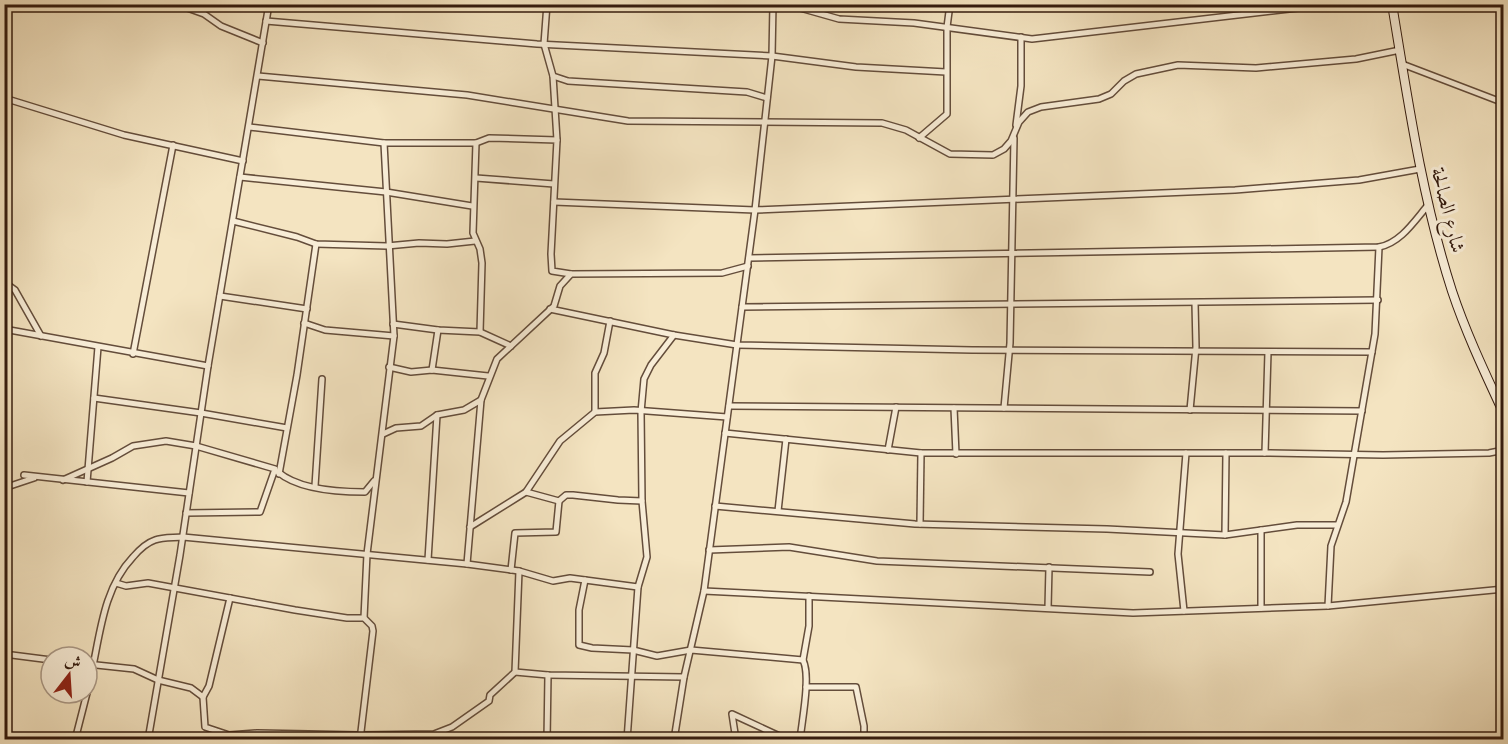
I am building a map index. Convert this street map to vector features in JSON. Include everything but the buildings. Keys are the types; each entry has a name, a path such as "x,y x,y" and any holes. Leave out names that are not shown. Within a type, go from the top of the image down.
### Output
{"main road":[{"name":"شارع الصالحة","path":"1392,4 1420,169 1429,204 1460,312 1503,414"}],"street":[{"path":"176,4 204,14 221,26 263,43"},
{"path":"148,740 175,587 208,366 269,4"},
{"path":"547,4 544,44 553,76 557,140 552,272 571,274 722,273 748,266"},
{"path":"674,740 684,677 704,591 748,266 772,56 773,4"},
{"path":"786,4 839,19 947,27 1032,39 1333,4"},
{"path":"919,138 947,114 947,27 950,4"},
{"path":"266,21 544,44 772,56 856,67 946,72"},
{"path":"1004,408 1009,350 1014,136 1021,86 1021,38"},
{"path":"258,76 467,95 628,121 873,122 899,127 950,154 993,155 1004,149 1014,136 1019,122 1032,110 1099,99 1111,94 1136,74 1178,65 1257,68 1356,59 1400,50"},
{"path":"1402,64 1503,103"},
{"path":"553,76 568,81 747,92 767,98"},
{"path":"4,98 124,135 243,161"},
{"path":"249,127 384,143 476,143 489,138 557,140"},
{"path":"364,618 367,554 394,336 384,143"},
{"path":"476,143 476,178 472,206 473,233 480,249 482,263 480,332"},
{"path":"133,354 173,145"},
{"path":"554,202 755,210 1235,190 1359,180 1420,169"},
{"path":"240,177 386,192 472,206"},
{"path":"476,178 554,184"},
{"path":"749,258 1379,247 1398,238 1429,204"},
{"path":"233,220 316,244 447,244 476,241"},
{"path":"186,513 260,512 277,471 287,428 316,244"},
{"path":"1328,606 1331,546 1347,502 1372,352 1378,300 1379,247"},
{"path":"466,564 481,400 488,376 497,359 554,306 560,286 571,274"},
{"path":"4,282 15,290 41,336"},
{"path":"220,296 306,309"},
{"path":"742,307 1378,300"},
{"path":"1190,410 1195,351 1195,303"},
{"path":"550,309 674,335 737,345 1009,350 1372,352"},
{"path":"595,412 595,373 604,354 610,321"},
{"path":"304,323 325,330 394,336"},
{"path":"393,324 438,330 480,332 511,346"},
{"path":"4,329 208,366"},
{"path":"432,370 438,330"},
{"path":"627,740 638,587 647,558 642,501 641,412 644,379 651,365 674,335"},
{"path":"87,482 98,347"},
{"path":"1265,453 1268,352"},
{"path":"389,367 411,372 432,370 488,376"},
{"path":"315,486 322,379"},
{"path":"94,399 201,413 287,428"},
{"path":"383,434 396,428 421,426 437,415 464,410 481,400"},
{"path":"729,406 1362,411"},
{"path":"888,450 896,407"},
{"path":"954,408 956,454"},
{"path":"470,527 526,492 560,441 595,412 634,410 727,417"},
{"path":"428,560 437,415"},
{"path":"725,433 888,450 956,454 1354,455 1488,453 1503,450"},
{"path":"778,511 786,439"},
{"path":"63,480 133,446 166,441 196,446 277,471 291,483 339,492 365,492 375,480"},
{"path":"920,524 921,453"},
{"path":"1184,611 1178,554 1186,453"},
{"path":"1225,535 1226,453"},
{"path":"24,475 189,493"},
{"path":"4,488 38,477"},
{"path":"526,492 559,501"},
{"path":"511,570 515,533 556,532 559,501 566,495 642,501"},
{"path":"715,506 920,524 1225,535 1297,525 1337,525"},
{"path":"1261,530 1261,608"},
{"path":"98,645 104,611 121,570 141,548 155,540 183,537 367,554 519,571 553,581 570,578 638,587"},
{"path":"709,550 789,547 877,561 1150,572"},
{"path":"1048,608 1049,567"},
{"path":"230,598 209,686 203,696 205,727 229,735 257,733 360,737 434,734 452,727 489,701 490,695 515,672 519,571"},
{"path":"585,580 579,610 579,645 633,650 657,656 691,650 803,660"},
{"path":"116,583 126,586 148,583 347,618 364,618 372,626 373,631 360,737"},
{"path":"704,591 1133,613 1328,606 1503,589"},
{"path":"800,740 806,687 803,660 809,626 809,596"},
{"path":"4,654 39,658"},
{"path":"99,665 134,669 158,680 191,688 203,696"},
{"path":"515,672 548,675 684,677"},
{"path":"547,740 548,675"},
{"path":"806,687 856,687 864,726 864,740"},
{"path":"75,740 84,705"},
{"path":"736,740 732,714 788,740"}]}
